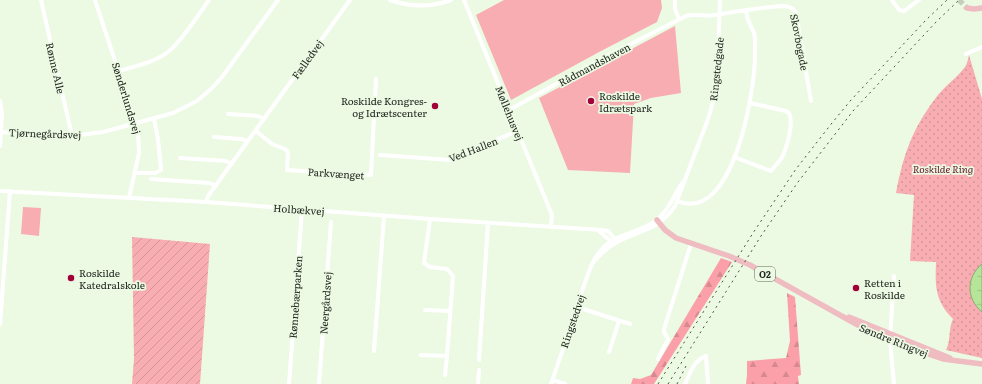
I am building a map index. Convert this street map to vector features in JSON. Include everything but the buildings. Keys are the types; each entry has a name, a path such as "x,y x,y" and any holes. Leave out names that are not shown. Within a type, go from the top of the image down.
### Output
{"main road":[{"path":"967,8 974,10 982,8"},
{"name":"Søndre Ringvej","path":"658,222 671,235 691,244 729,256 750,265 836,312 890,337 954,359 982,364"}],"street":[{"name":"Rønne Alle","path":"41,0 72,136"},
{"name":"Sønderlundsvej","path":"95,0 136,124 139,144 129,198"},
{"path":"119,71 146,63 168,52 177,44 209,0"},
{"name":"Tjørnegårdsvej","path":"1,132 72,136 103,132 174,113 197,100 211,89 222,77 278,0"},
{"name":"Fælledvej","path":"206,202 208,196 350,0"},
{"path":"390,0 400,4 410,2 431,5 451,0"},
{"name":"Møllehusvej","path":"464,0 552,215 551,227"},
{"path":"675,0 675,9 679,19"},
{"name":"Ringstedgade","path":"658,222 671,212 677,201 713,102 717,79 720,0"},
{"path":"892,0 899,10 904,11 919,0"},
{"name":"Skovbogade","path":"720,14 786,6 795,11 810,101"},
{"path":"677,201 691,204 708,198 716,192 734,157 750,103 755,56 754,37 748,21 746,10"},
{"name":"Rådmandshaven","path":"509,110 605,57 679,19 693,14 713,16 720,14"},
{"path":"966,54 982,47"},
{"name":"Parkvænget","path":"256,131 272,144 285,149 288,152 287,170 371,175 376,79"},
{"path":"0,101 2,114 0,146"},
{"path":"734,157 771,171 785,150 791,120 789,113 750,103"},
{"path":"228,114 258,116 264,119"},
{"path":"135,172 155,173 161,170 158,139 154,119"},
{"name":"Ved Hallen","path":"380,155 450,160 517,131"},
{"path":"214,137 241,139 248,142"},
{"path":"180,158 226,161 232,164"},
{"path":"151,179 209,183 216,186"},
{"name":"Ringstedgade","path":"658,222 684,180"},
{"name":"Holbækvej","path":"0,191 206,202 384,216 597,230 608,232 614,241"},
{"path":"0,322 10,191"},
{"name":"Rønnebærparken","path":"289,384 302,210"},
{"path":"374,351 384,216"},
{"path":"430,219 424,263 430,267 446,269 453,276 445,375"},
{"name":"Neergårdsvej","path":"319,384 331,222"},
{"name":"Ringstedvej","path":"552,382 577,307 595,260 614,241 658,222"},
{"path":"480,360 488,223"},
{"path":"658,359 668,339 664,329 691,244"},
{"path":"894,276 890,337 894,384"},
{"path":"577,307 630,324"},
{"path":"425,310 450,311"},
{"path":"609,352 619,321"},
{"path":"421,355 447,356"},
{"path":"685,384 697,361 706,356 708,384"},
{"path":"478,384 479,370"},
{"path":"552,382 565,384"}],"green space":[{"path":"504,0 661,0 662,8 657,22 511,100 476,15"},
{"name":"Roskilde Idrætspark","path":"675,26 681,93 651,98 634,104 630,173 568,170 539,98"},
{"name":"Roskilde Ring","path":"969,55 982,99 982,358 946,350 953,319 943,306 937,293 936,262 910,261 914,195 896,193 905,155 914,132 938,95 965,67"},
{"path":"23,207 41,208 39,236 21,234"},
{"path":"132,237 210,244 200,384 132,384 134,359"},
{"path":"721,258 732,262 654,384 631,384 633,378 640,379 651,375"},
{"path":"787,293 795,297 801,375 798,376 799,384 746,384 747,361 786,358 790,341"}],"water":[{"path":"982,264 982,312 973,301 970,288 973,275"}],"tunnel":[{"path":"959,0 967,8"}],"railway":[{"path":"658,384 753,233 796,169 851,100 926,20 947,0"},
{"path":"668,384 761,236 798,182 853,111 937,21 959,0"},
{"path":"677,384 687,364"}],"place":[{"name":"Roskilde Idrætspark","path":"591,101"},
{"name":"Roskilde Kongres- og Idrætscenter","path":"435,106"},
{"name":"Roskilde Katedralskole","path":"71,278"},
{"name":"Retten i Roskilde","path":"856,288"}]}
